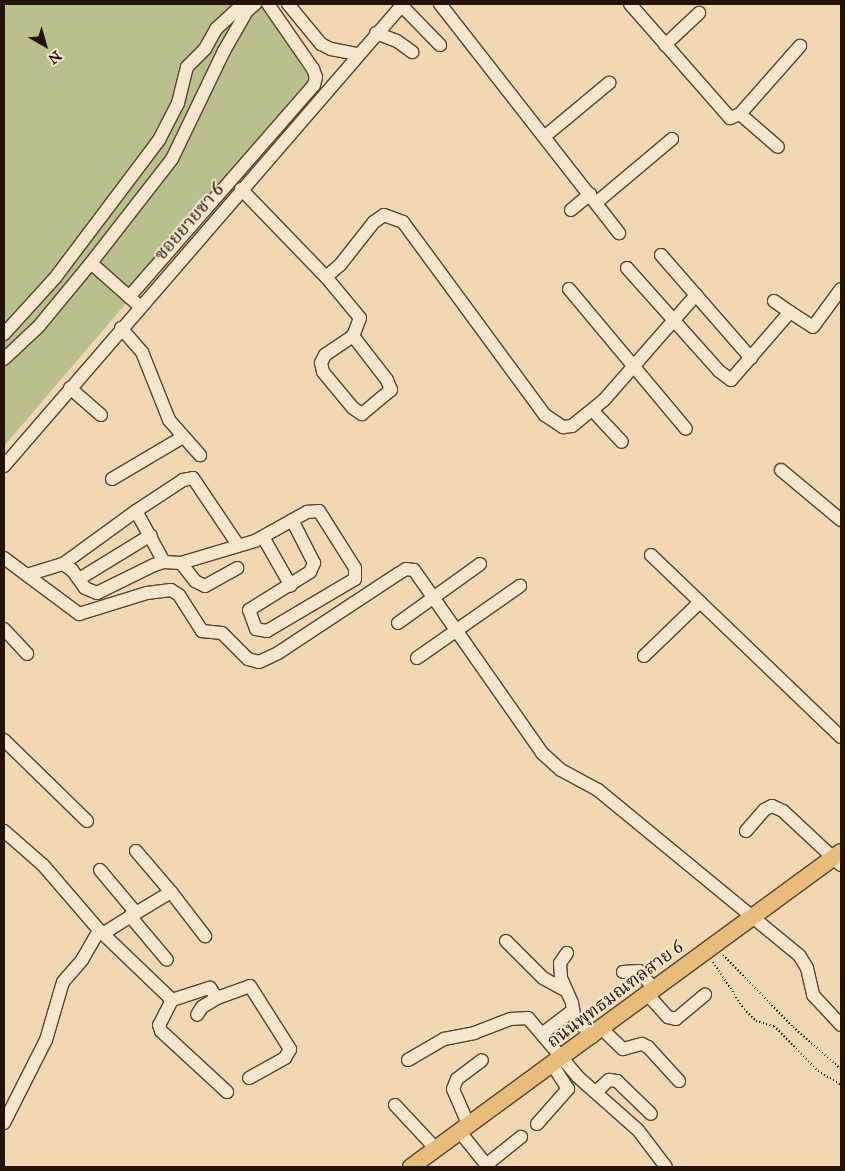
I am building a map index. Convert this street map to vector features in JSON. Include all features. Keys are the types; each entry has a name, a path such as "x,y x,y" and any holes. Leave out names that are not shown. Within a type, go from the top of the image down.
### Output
{"main road":[{"name":"ถนนพุทธมณฑลสาย 6","path":"411,1167 751,919 839,858"}],"street":[{"path":"4,334 55,278 159,140 178,103 187,67 205,49 216,28 243,4"},
{"path":"4,360 39,326 172,159 224,50 247,11 255,4"},
{"path":"130,297 314,86 316,77 313,69 268,4"},
{"path":"288,4 321,44 331,50 357,54"},
{"path":"440,4 619,233"},
{"path":"630,4 723,112 733,119 740,114 800,46"},
{"path":"402,5 440,46"},
{"name":"ซอยยายชา 6","path":"4,466 139,306 357,54 402,5"},
{"path":"665,46 699,13"},
{"path":"376,33 397,41 412,52"},
{"path":"544,137 609,83"},
{"path":"740,114 778,147"},
{"path":"571,210 593,198 672,139"},
{"path":"241,189 326,277 360,318 353,336 326,355 321,363 323,372 353,408 362,414 391,390 387,380 353,336"},
{"path":"326,277 340,265 374,222 384,215 394,217 403,222 450,282 546,415 563,426 572,426 593,411 633,369 672,319 696,295"},
{"path":"661,255 751,358"},
{"path":"91,263 139,306"},
{"path":"627,268 725,378 736,377 790,312"},
{"path":"570,288 633,369 686,429"},
{"path":"774,301 813,327 837,306 841,289"},
{"path":"121,328 142,352 161,406 183,437 200,455"},
{"path":"70,388 101,416"},
{"path":"593,411 622,442"},
{"path":"112,479 183,437"},
{"path":"780,470 841,520"},
{"path":"30,574 63,564 136,511 183,480 193,478 238,545"},
{"path":"136,511 151,535 164,562"},
{"path":"63,564 79,579 85,588 97,593 164,562 181,563 263,538 292,520 307,512 319,511 356,574 351,581 267,631 256,629 249,610 291,586 310,572 314,563 292,520"},
{"path":"79,579 151,535"},
{"path":"263,538 291,586"},
{"path":"651,555 841,737"},
{"path":"4,558 30,574 80,614 147,593 171,590 179,595 202,631 222,633 248,659 259,662 278,653 406,569 419,576 542,753 562,770 598,790 751,919 804,961 813,995 841,1025"},
{"path":"181,563 195,581 205,586 237,568"},
{"path":"398,623 480,564"},
{"path":"417,658 520,586"},
{"path":"644,656 700,602"},
{"path":"4,630 27,654"},
{"path":"4,740 87,821"},
{"path":"746,831 764,810 772,806 783,811 839,858"},
{"path":"4,831 43,865 101,932 172,1000"},
{"path":"136,851 205,936"},
{"path":"100,870 167,960"},
{"path":"4,1123 46,1040 63,982 82,960 101,932 171,892"},
{"path":"506,941 543,978 565,990"},
{"path":"567,953 559,971 573,1010 597,1033 624,1049 642,1044 648,1047 679,1081"},
{"path":"623,972 639,971 668,1017 676,1019 705,996"},
{"path":"197,1016 202,1007 217,998 250,986 290,1049 285,1058 249,1078"},
{"path":"217,998 210,988 205,988 172,1000 158,1025 161,1031 227,1092"},
{"path":"543,1033 573,1010"},
{"path":"408,1060 444,1039 474,1033 520,1016 528,1018 543,1033 568,1089 537,1124"},
{"path":"482,1060 456,1079 453,1089 465,1129 487,1166 521,1137"},
{"path":"557,1062 596,1092 638,1130 666,1167"},
{"path":"596,1092 609,1080 617,1081 652,1114"},
{"path":"395,1105 436,1150"}],"path":[{"path":"710,949 841,1069"},
{"path":"710,949 744,1009 756,1021 774,1026 818,1071 841,1086"}],"green space":[{"path":"4,4 268,4 298,46 323,73 4,446"}]}
